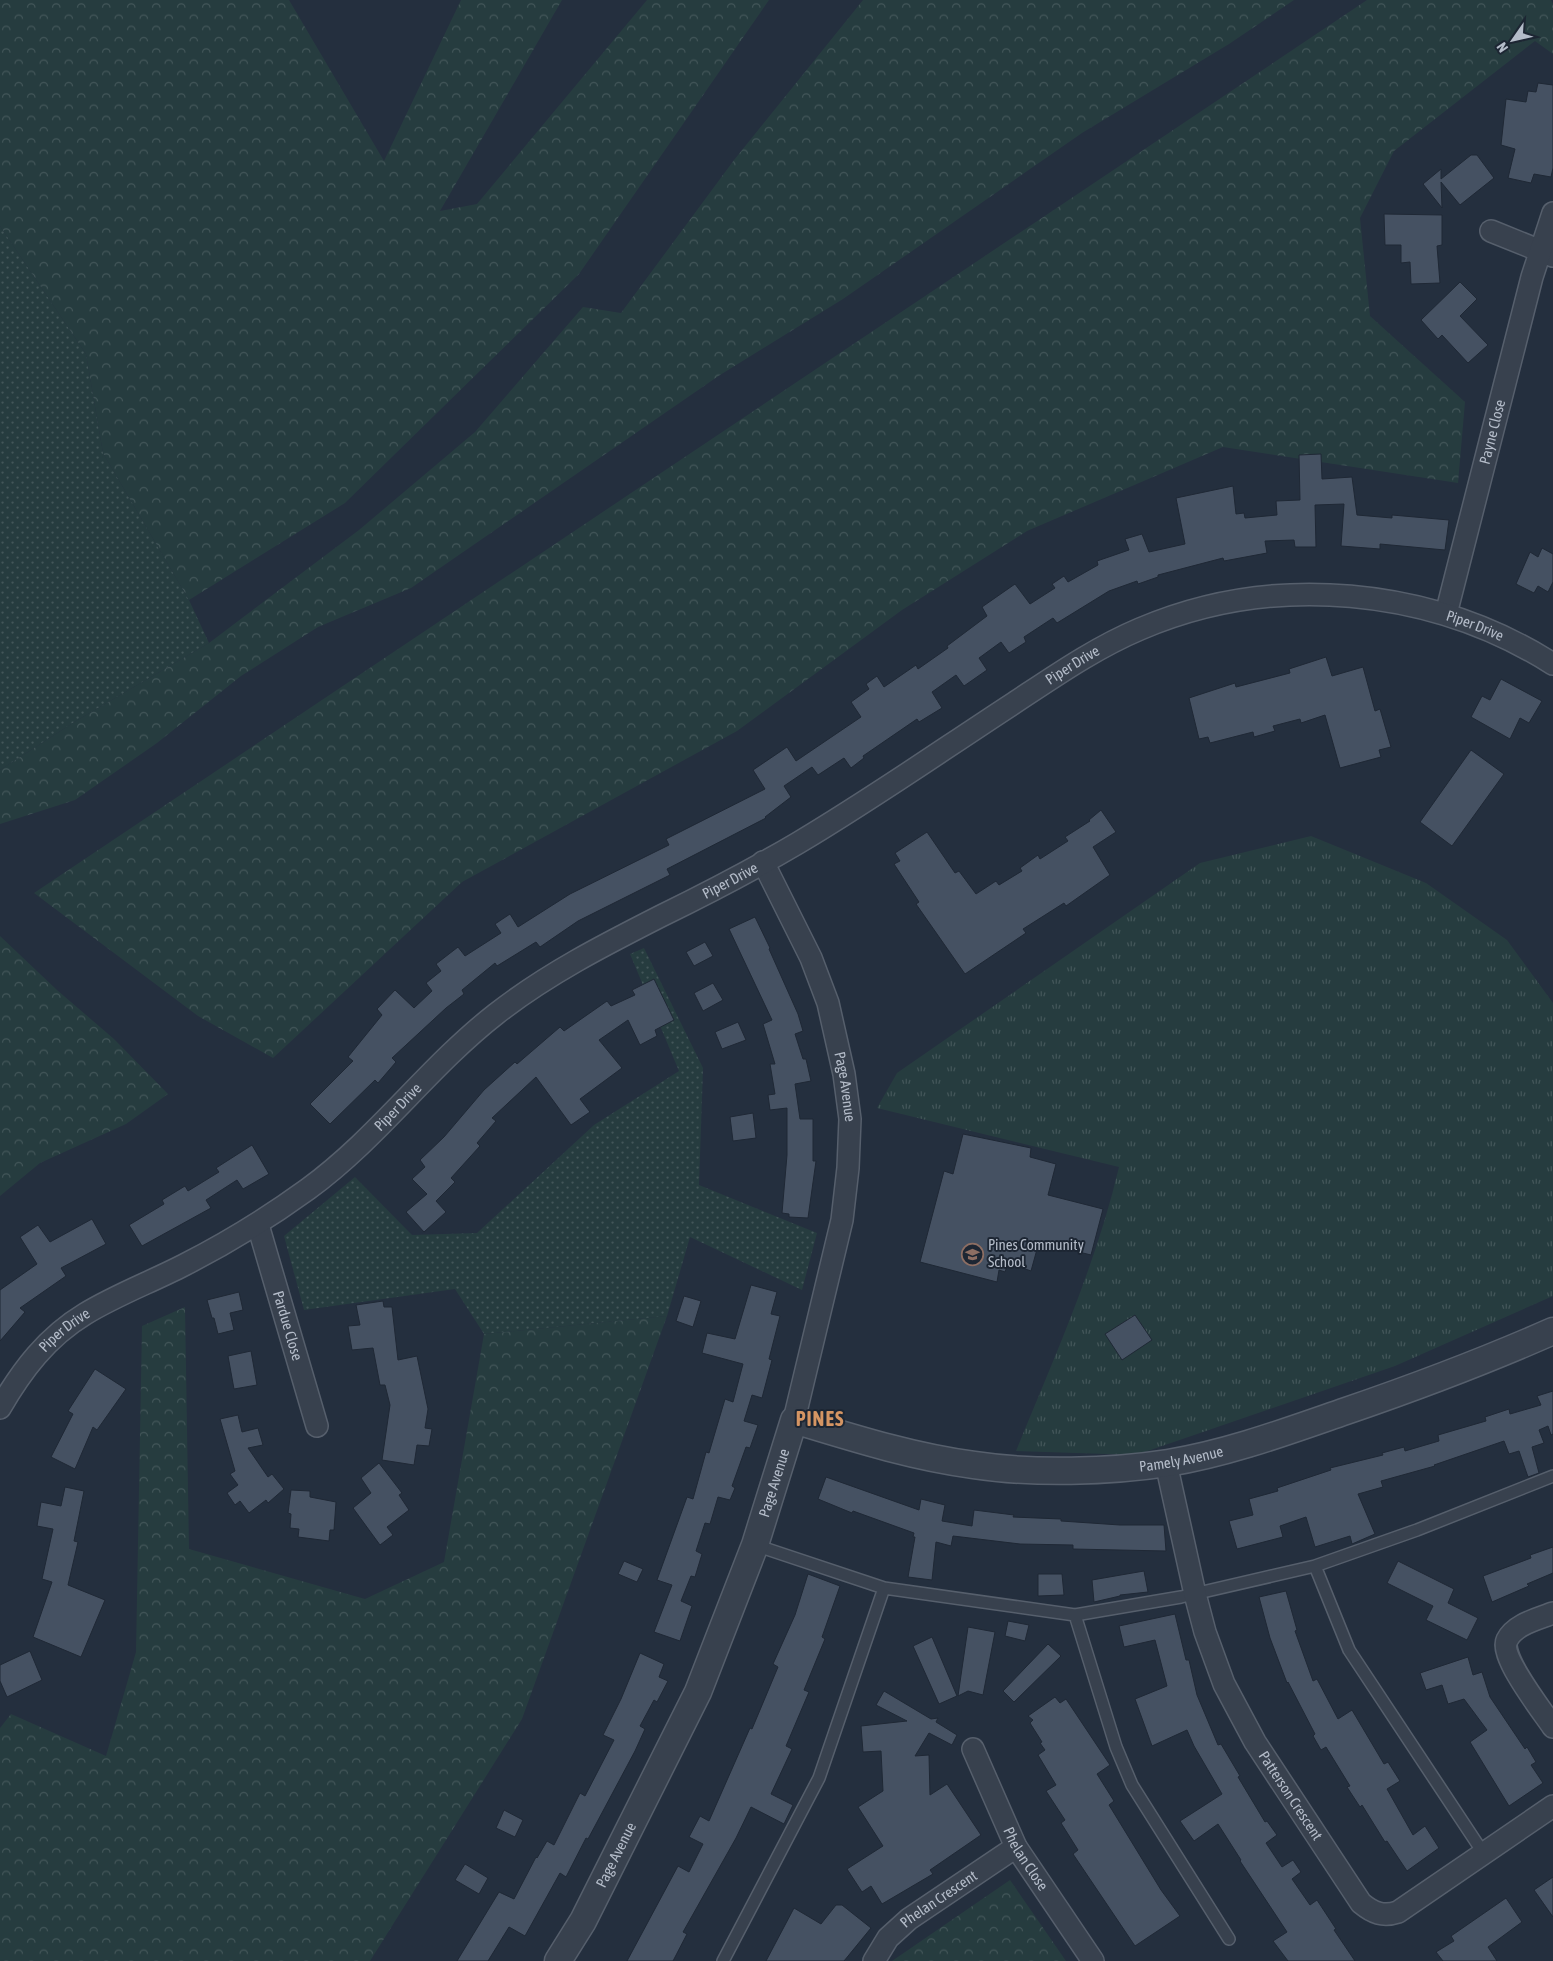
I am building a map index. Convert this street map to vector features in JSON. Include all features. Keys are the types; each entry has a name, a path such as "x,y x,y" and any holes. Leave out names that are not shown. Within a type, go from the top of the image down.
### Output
{"street":[{"name":"Payne Close","path":"1446,614 1546,254 1553,213"},
{"path":"1491,231 1546,254"},
{"name":"Piper Drive","path":"0,1408 12,1387 38,1352 49,1341 80,1317 178,1269 258,1225 313,1185 364,1142 456,1047 511,1002 597,948 667,914 824,827 1072,665 1095,651 1142,628 1179,615 1245,599 1300,594 1374,599 1446,614 1502,636 1553,664"},
{"name":"Page Avenue","path":"558,1961 583,1921 698,1692 755,1545 794,1420 842,1220 848,1168 850,1119 844,1074 828,1003 811,958 763,862"},
{"name":"Pardue Close","path":"258,1225 317,1426"},
{"name":"Pamely Avenue","path":"794,1420 910,1453 975,1466 1043,1471 1103,1469 1166,1463 1265,1438 1363,1405 1513,1349 1553,1331"},
{"name":"Patterson Crescent","path":"1166,1463 1194,1594 1214,1659 1224,1684 1241,1719 1356,1895 1367,1908 1380,1915 1398,1912 1553,1806"},
{"path":"1553,1613 1517,1629 1506,1641 1505,1649 1511,1664 1553,1728"},
{"name":"Phelan Close","path":"973,1749 1016,1847 1093,1961"},
{"name":"Phelan Crescent","path":"874,1961 888,1938 910,1919 1016,1847"}],"lane":[{"path":"755,1545 884,1588 1075,1615 1194,1594 1315,1566 1417,1530 1553,1476"},
{"path":"1315,1566 1349,1650 1484,1854"},
{"path":"723,1961 819,1778 884,1588"},
{"path":"1075,1615 1116,1747 1132,1785 1229,1939"}],"green space":[{"path":"0,0 289,0 384,161 461,0 562,0 440,211 477,204 647,0 769,0 579,274 345,503 189,600 103,453 86,354 0,226"},
{"path":"863,0 1294,0 1229,44 1082,133 843,299 720,375 411,588 318,627 241,676 157,743 75,800 0,824 0,770 76,721 209,643 359,530 475,432 583,307 621,313 734,160"},
{"path":"1367,0 1551,0 1553,4 1553,54 1535,41 1394,151 1360,218 1370,316 1465,402 1458,483 1223,447 1027,531 902,610 737,731 462,882 273,1058 198,1016 34,893"},
{"path":"0,226 86,354 103,453 189,600 209,643 76,721 0,770"},
{"path":"1311,836 1426,883 1507,940 1553,1003 1553,1296 1395,1366 1136,1455 1016,1451 1059,1346 1099,1240 1119,1167 877,1108 897,1073 1200,863"},
{"path":"0,936 57,990 114,1039 168,1094 126,1124 40,1163 0,1196"},
{"path":"644,948 703,1068 699,1185 817,1233 802,1290 690,1237 667,1316 484,1334 455,1289 304,1310 284,1236 355,1177 412,1235 477,1233 594,1125 679,1071 630,954"},
{"path":"185,1307 189,1549 365,1599 444,1562 484,1334 667,1316 522,1719 370,1961 0,1961 0,1728 11,1714 106,1756 136,1652 142,1326"},
{"path":"1010,1880 1066,1961 892,1961"}],"building":[{"path":"1538,83 1553,85 1553,168 1551,177 1534,174 1531,183 1508,178 1515,149 1501,145 1506,99 1526,102 1528,91 1536,92"},
{"path":"1471,155 1477,155 1494,178 1460,205 1441,182 1442,208 1423,184 1441,169 1441,179"},
{"path":"1384,214 1442,215 1442,245 1437,246 1440,283 1411,284 1410,262 1401,263 1401,245 1385,245"},
{"path":"1460,282 1477,299 1460,316 1488,345 1468,363 1442,335 1438,339 1421,320"},
{"path":"1321,454 1322,479 1352,477 1357,515 1392,518 1392,515 1449,520 1445,550 1380,544 1380,549 1341,546 1344,504 1315,505 1316,547 1295,547 1294,540 1265,541 1267,553 1224,561 1223,558 1158,575 1158,577 1138,584 1137,581 1109,591 1057,623 1053,618 1024,637 1026,642 1009,653 1001,642 979,658 987,670 964,686 956,675 932,692 942,708 919,722 917,719 863,756 864,758 851,768 844,758 818,775 812,767 784,786 791,797 766,818 667,869 670,875 578,921 540,947 536,942 497,966 495,963 462,990 464,994 392,1058 396,1062 378,1083 375,1080 330,1124 310,1104 353,1061 348,1057 382,1015 377,1009 395,990 414,1008 432,991 426,983 441,971 436,964 458,947 465,956 501,933 495,924 510,914 518,927 570,894 669,845 666,839 765,789 753,770 787,747 796,761 861,717 851,702 869,689 866,684 877,676 884,687 916,665 918,669 948,648 947,646 987,616 982,607 1015,584 1030,604 1055,588 1052,584 1064,576 1068,582 1098,565 1097,561 1129,550 1125,539 1142,534 1149,552 1185,544 1176,498 1233,486 1236,514 1244,513 1245,518 1277,515 1276,501 1300,500 1299,455"},
{"path":"1542,548 1553,554 1553,582 1548,592 1538,586 1534,593 1516,584 1530,552 1538,557"},
{"path":"1326,657 1332,676 1363,667 1375,711 1380,709 1391,747 1379,750 1381,757 1340,768 1325,715 1301,723 1300,719 1273,726 1275,731 1254,737 1253,732 1210,743 1208,737 1199,739 1189,698 1235,683 1236,687 1290,673 1289,669"},
{"path":"1501,679 1542,701 1529,723 1520,718 1510,739 1471,717 1482,696 1490,700"},
{"path":"1471,750 1504,774 1452,846 1420,822"},
{"path":"1101,810 1116,832 1093,847 1110,875 1066,906 1064,903 1023,929 1026,933 965,974 916,904 919,902 894,864 900,861 895,853 927,832 955,873 959,871 976,894 996,881 999,885 1022,871 1020,868 1038,855 1040,859 1068,841 1065,837 1090,821"},
{"path":"755,917 798,1014 803,1031 795,1034 803,1059 806,1059 811,1081 795,1084 800,1119 813,1119 813,1161 816,1161 808,1218 789,1217 789,1214 782,1213 787,1155 787,1108 770,1110 768,1095 775,1094 770,1064 775,1064 763,1024 772,1020 729,929"},
{"path":"705,942 713,956 694,966 686,952"},
{"path":"654,979 674,1020 655,1030 657,1036 640,1045 628,1020 599,1040 622,1068 580,1099 590,1112 571,1125 536,1077 492,1118 496,1121 477,1143 480,1146 451,1178 455,1182 436,1201 446,1212 424,1232 406,1212 427,1194 412,1179 425,1167 420,1160 444,1137 484,1090 515,1062 517,1064 560,1027 564,1031 607,1001 611,1006 635,995 632,990"},
{"path":"713,983 723,1000 703,1011 694,993"},
{"path":"738,1022 746,1040 722,1049 715,1032"},
{"path":"753,1113 756,1138 733,1141 730,1117"},
{"path":"963,1134 1031,1148 1030,1157 1056,1164 1048,1195 1103,1209 1091,1255 1039,1242 1031,1271 1008,1263 1005,1272 999,1270 997,1282 920,1262 944,1171 953,1174"},
{"path":"252,1145 269,1174 243,1189 237,1180 206,1200 211,1208 142,1246 129,1225 164,1204 162,1200 185,1186 188,1191 219,1172 216,1168"},
{"path":"92,1219 106,1244 61,1268 66,1276 20,1308 25,1312 0,1341 0,1290 37,1264 20,1237 38,1225 50,1242"},
{"path":"751,1285 777,1292 771,1314 780,1316 769,1359 772,1360 762,1398 752,1395 744,1421 758,1425 750,1448 746,1447 732,1486 735,1488 730,1500 718,1497 710,1524 705,1523 696,1551 702,1554 695,1577 691,1576 681,1601 692,1606 680,1641 654,1632 672,1585 657,1580 687,1497 693,1499 706,1452 709,1453 725,1399 733,1402 743,1364 702,1353 707,1333 735,1339"},
{"path":"239,1292 243,1310 230,1313 234,1330 218,1334 207,1300"},
{"path":"684,1296 701,1301 693,1327 676,1321"},
{"path":"383,1301 384,1307 392,1307 398,1360 417,1356 428,1409 425,1428 432,1429 429,1446 417,1445 414,1465 382,1460 390,1405 385,1385 380,1385 373,1348 352,1350 348,1326 360,1325 356,1305"},
{"path":"1135,1315 1152,1340 1122,1360 1105,1334"},
{"path":"251,1351 257,1385 234,1389 228,1356"},
{"path":"95,1369 126,1389 97,1430 93,1427 75,1469 51,1457 73,1414 68,1411"},
{"path":"1553,1391 1553,1434 1551,1435 1548,1426 1539,1430 1544,1443 1532,1447 1539,1473 1528,1477 1519,1451 1509,1454 1504,1441 1435,1466 1381,1481 1383,1487 1358,1494 1375,1534 1352,1544 1350,1536 1315,1547 1306,1517 1280,1526 1283,1537 1237,1549 1229,1521 1253,1515 1249,1499 1278,1491 1277,1488 1331,1470 1330,1468 1383,1455 1382,1453 1404,1447 1405,1451 1439,1441 1438,1435 1486,1421 1485,1417 1509,1409 1510,1414 1541,1405 1537,1396"},
{"path":"238,1415 242,1432 258,1428 263,1445 248,1448 268,1477 272,1474 284,1489 268,1503 266,1500 249,1513 240,1501 235,1505 227,1493 238,1485 230,1474 235,1471 220,1419"},
{"path":"379,1463 402,1493 399,1495 409,1510 387,1527 393,1535 380,1545 353,1508 371,1493 361,1478"},
{"path":"826,1477 919,1510 921,1499 945,1505 942,1521 972,1526 974,1510 1014,1515 1013,1517 1061,1519 1061,1521 1120,1525 1164,1525 1166,1551 1073,1549 1073,1545 1020,1544 953,1536 951,1546 936,1542 932,1580 908,1577 915,1537 913,1537 914,1533 853,1511 852,1513 818,1499"},
{"path":"65,1487 84,1491 74,1541 78,1542 68,1585 105,1600 81,1657 33,1637 52,1582 42,1579 53,1529 37,1526 41,1502 61,1506"},
{"path":"291,1490 310,1491 310,1497 336,1502 334,1530 330,1530 329,1541 298,1537 299,1529 290,1528 291,1514 288,1513"},
{"path":"1553,1547 1553,1573 1492,1602 1483,1576 1531,1558 1530,1555"},
{"path":"624,1561 643,1569 637,1582 618,1574"},
{"path":"1398,1561 1454,1589 1448,1603 1478,1618 1467,1640 1426,1620 1433,1606 1387,1583"},
{"path":"1144,1571 1148,1592 1120,1595 1094,1602 1092,1580"},
{"path":"808,1574 840,1586 822,1637 825,1639 804,1690 809,1692 786,1746 792,1749 771,1794 793,1805 784,1824 751,1807 736,1838 683,1932 687,1934 673,1961 627,1961 678,1866 689,1872 703,1844 689,1837 700,1816 709,1821 750,1728 752,1729 778,1667 773,1664 795,1615"},
{"path":"1038,1574 1062,1574 1064,1595 1038,1596"},
{"path":"1286,1591 1297,1630 1295,1631 1313,1681 1317,1679 1338,1719 1352,1710 1384,1764 1388,1762 1400,1781 1387,1789 1413,1835 1425,1826 1439,1848 1407,1871 1387,1841 1385,1842 1362,1805 1360,1807 1347,1787 1350,1786 1326,1747 1321,1750 1313,1736 1315,1734 1287,1683 1270,1638 1259,1597"},
{"path":"1175,1614 1197,1695 1218,1745 1221,1744 1265,1822 1267,1821 1277,1835 1266,1843 1282,1867 1293,1860 1301,1872 1292,1879 1310,1905 1317,1900 1355,1961 1288,1961 1273,1941 1287,1932 1218,1824 1194,1841 1180,1821 1222,1794 1194,1746 1187,1730 1152,1746 1135,1699 1167,1686 1155,1640 1124,1647 1119,1626"},
{"path":"1008,1621 1029,1625 1025,1641 1005,1636"},
{"path":"968,1627 995,1632 983,1695 968,1691 958,1696"},
{"path":"932,1637 957,1696 939,1704 913,1646"},
{"path":"1048,1644 1061,1656 1014,1702 1003,1691"},
{"path":"30,1651 42,1680 7,1697 0,1681 0,1665"},
{"path":"640,1653 664,1664 659,1677 668,1681 657,1702 654,1700 640,1726 645,1729 635,1751 566,1877 560,1873 525,1936 509,1927 488,1961 457,1961 499,1892 514,1899 536,1857 547,1841 554,1845 580,1793 585,1796 614,1740 603,1735 621,1699"},
{"path":"1468,1657 1473,1675 1482,1672 1490,1697 1525,1749 1527,1747 1536,1762 1531,1765 1543,1783 1509,1806 1470,1742 1487,1730 1464,1699 1448,1704 1442,1685 1426,1690 1420,1673"},
{"path":"884,1691 931,1719 938,1718 936,1722 957,1735 952,1745 929,1733 915,1756 929,1755 930,1795 947,1784 981,1835 930,1870 933,1874 882,1904 871,1886 862,1892 847,1869 883,1846 858,1807 883,1791 881,1751 863,1752 861,1726 907,1721 876,1705"},
{"path":"1055,1697 1060,1703 1066,1699 1110,1765 1097,1774 1114,1801 1109,1805 1161,1890 1180,1916 1135,1946 1073,1854 1078,1850 1061,1823 1065,1820 1046,1791 1056,1785 1038,1755 1045,1750 1030,1723 1033,1720 1028,1716"},
{"path":"504,1810 523,1820 515,1837 496,1828"},
{"path":"465,1864 488,1878 479,1894 455,1880"},
{"path":"1553,1877 1553,1917 1534,1890"},
{"path":"1506,1898 1522,1922 1488,1947 1497,1961 1443,1961 1436,1952 1454,1941 1451,1936"},
{"path":"836,1905 842,1905 871,1928 844,1961 766,1961 794,1908 821,1924"}],"place":[{"name":"Pines Community School","path":"972,1254"}],"district":[{"name":"PINES","path":"820,1419"}]}
